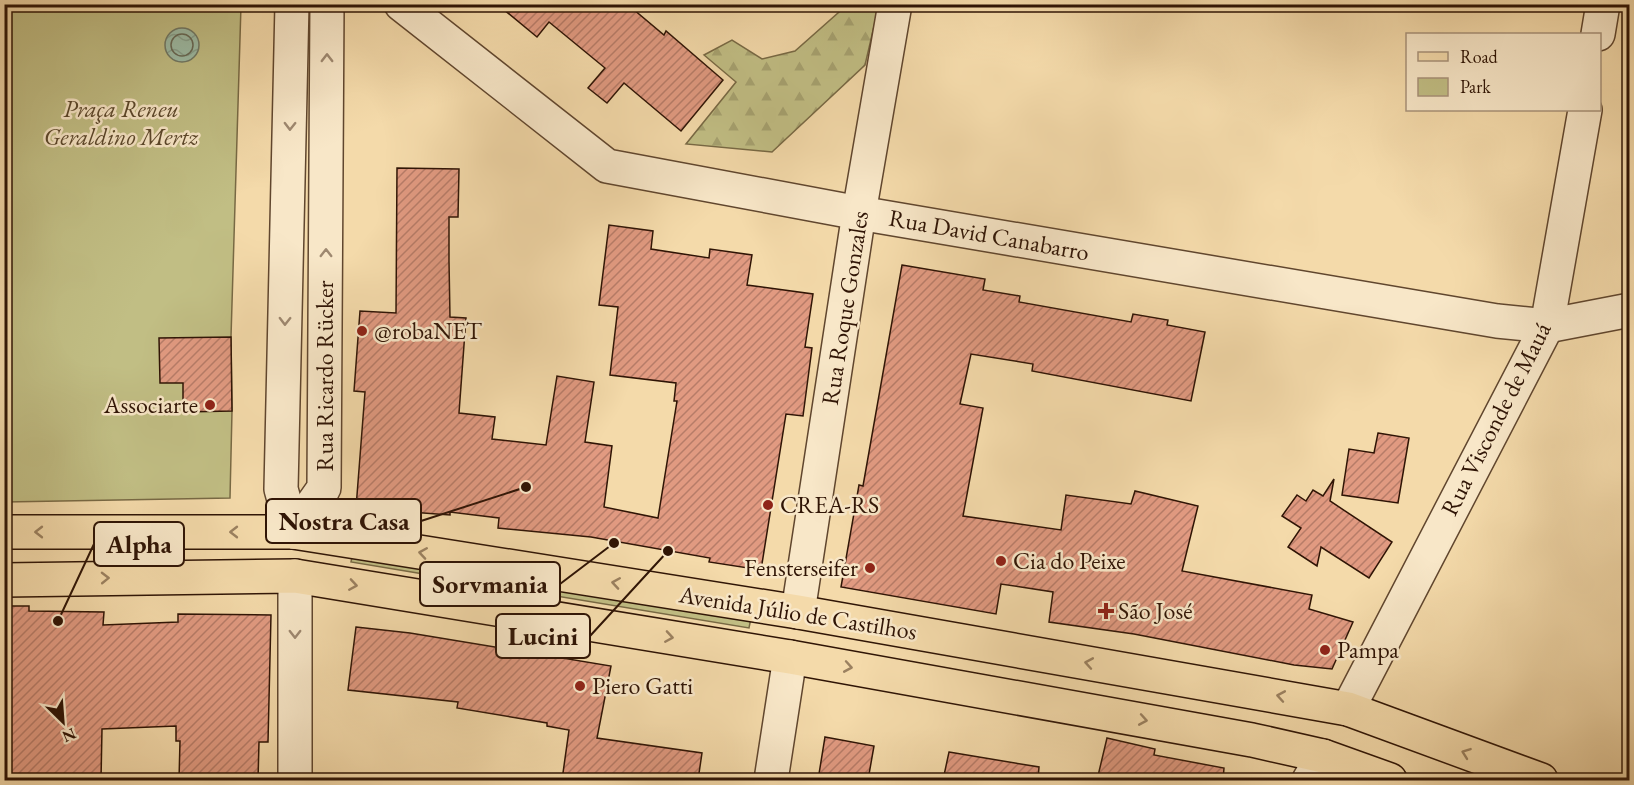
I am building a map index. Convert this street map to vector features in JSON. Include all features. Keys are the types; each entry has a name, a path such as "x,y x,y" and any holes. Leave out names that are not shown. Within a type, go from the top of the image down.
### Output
{"main road":[{"name":"Avenida Júlio de Castilhos","path":"4,532 293,532 798,612 1348,708 1541,780"},
{"path":"293,532 295,576"},
{"name":"Avenida Júlio de Castilhos","path":"4,580 295,576 790,657 1252,740 1316,768 1390,780"},
{"path":"790,657 798,612"}],"street":[{"name":"Rua Ricardo Rücker","path":"292,4 281,489 293,532"},
{"name":"Rua Ricardo Rücker","path":"293,532 324,488 327,4"},
{"name":"Rua David Canabarro","path":"402,4 607,166 859,213 1497,321 1547,327 1629,310"},
{"name":"Rua Roque Gonzales","path":"798,612 859,213 895,4"},
{"path":"1598,33 1603,4"},
{"name":"Rua Visconde de Mauá","path":"1348,708 1547,327 1585,111"},
{"path":"295,576 295,780"},
{"path":"771,780 790,657"}],"green space":[{"name":"Praça Reneu Geraldino Mertz","path":"4,5 241,5 231,337 230,498 5,502"},
{"path":"847,5 879,5 865,65 772,152 686,144 736,82 704,55 732,40 762,59 795,51"},
{"path":"353,552 751,618 749,628 351,562"}],"water":[{"path":"182,28 194,33 199,45 194,57 182,62 170,57 165,45 170,33"}],"building":[{"path":"497,4 627,4 664,35 666,31 723,80 681,131 624,83 607,103 588,88 605,68 549,22 537,37"},
{"path":"397,168 459,169 458,217 449,217 449,261 450,317 466,318 459,413 495,417 492,439 546,445 557,376 594,382 585,442 612,446 604,507 658,518 677,401 674,401 676,383 610,375 618,307 599,305 609,225 653,231 651,249 709,258 710,249 752,255 747,285 813,294 805,347 812,348 803,416 786,414 761,570 709,562 710,558 591,537 498,528 499,518 450,512 450,515 356,508 365,392 354,391 360,311 396,313"},
{"path":"902,265 985,279 983,290 1020,296 1019,302 1131,322 1133,314 1168,320 1167,325 1205,332 1191,401 1032,371 1033,364 971,354 960,404 983,408 963,516 1061,530 1066,495 1131,504 1135,491 1198,506 1182,571 1312,595 1309,609 1353,622 1332,669 1294,665 1134,634 1049,622 1053,592 1001,584 996,614 841,587 859,485 863,486"},
{"path":"231,337 232,411 183,412 183,383 160,383 159,338"},
{"path":"1378,433 1409,438 1398,503 1342,495 1349,449 1374,453"},
{"path":"1334,479 1330,501 1392,542 1369,578 1321,547 1317,566 1288,547 1301,528 1282,516 1297,495 1306,501 1313,490 1323,496"},
{"path":"4,606 29,606 29,611 104,612 103,625 178,622 178,614 271,615 268,742 259,742 258,780 179,780 180,741 176,741 176,726 102,729 101,780 4,780"},
{"path":"356,627 410,633 611,666 597,738 702,753 698,780 562,780 569,730 547,726 547,723 457,708 458,702 348,690"},
{"path":"825,737 874,746 868,780 818,780"},
{"path":"1107,738 1155,749 1154,755 1224,768 1223,780 1097,780"},
{"path":"949,752 1039,767 1038,780 943,780"}],"place":[{"name":"@robaNET","path":"362,331"},
{"name":"Associarte","path":"210,405"},
{"name":"Nostra Casa","path":"526,487"},
{"name":"CREA-RS","path":"768,505"},
{"name":"Sorvmania","path":"614,543"},
{"name":"Lucini","path":"668,551"},
{"name":"Cia do Peixe","path":"1001,561"},
{"name":"Fensterseifer","path":"870,568"},
{"name":"São José","path":"1106,611"},
{"name":"Alpha","path":"58,621"},
{"name":"Pampa","path":"1325,650"},
{"name":"Piero Gatti","path":"580,686"}]}
